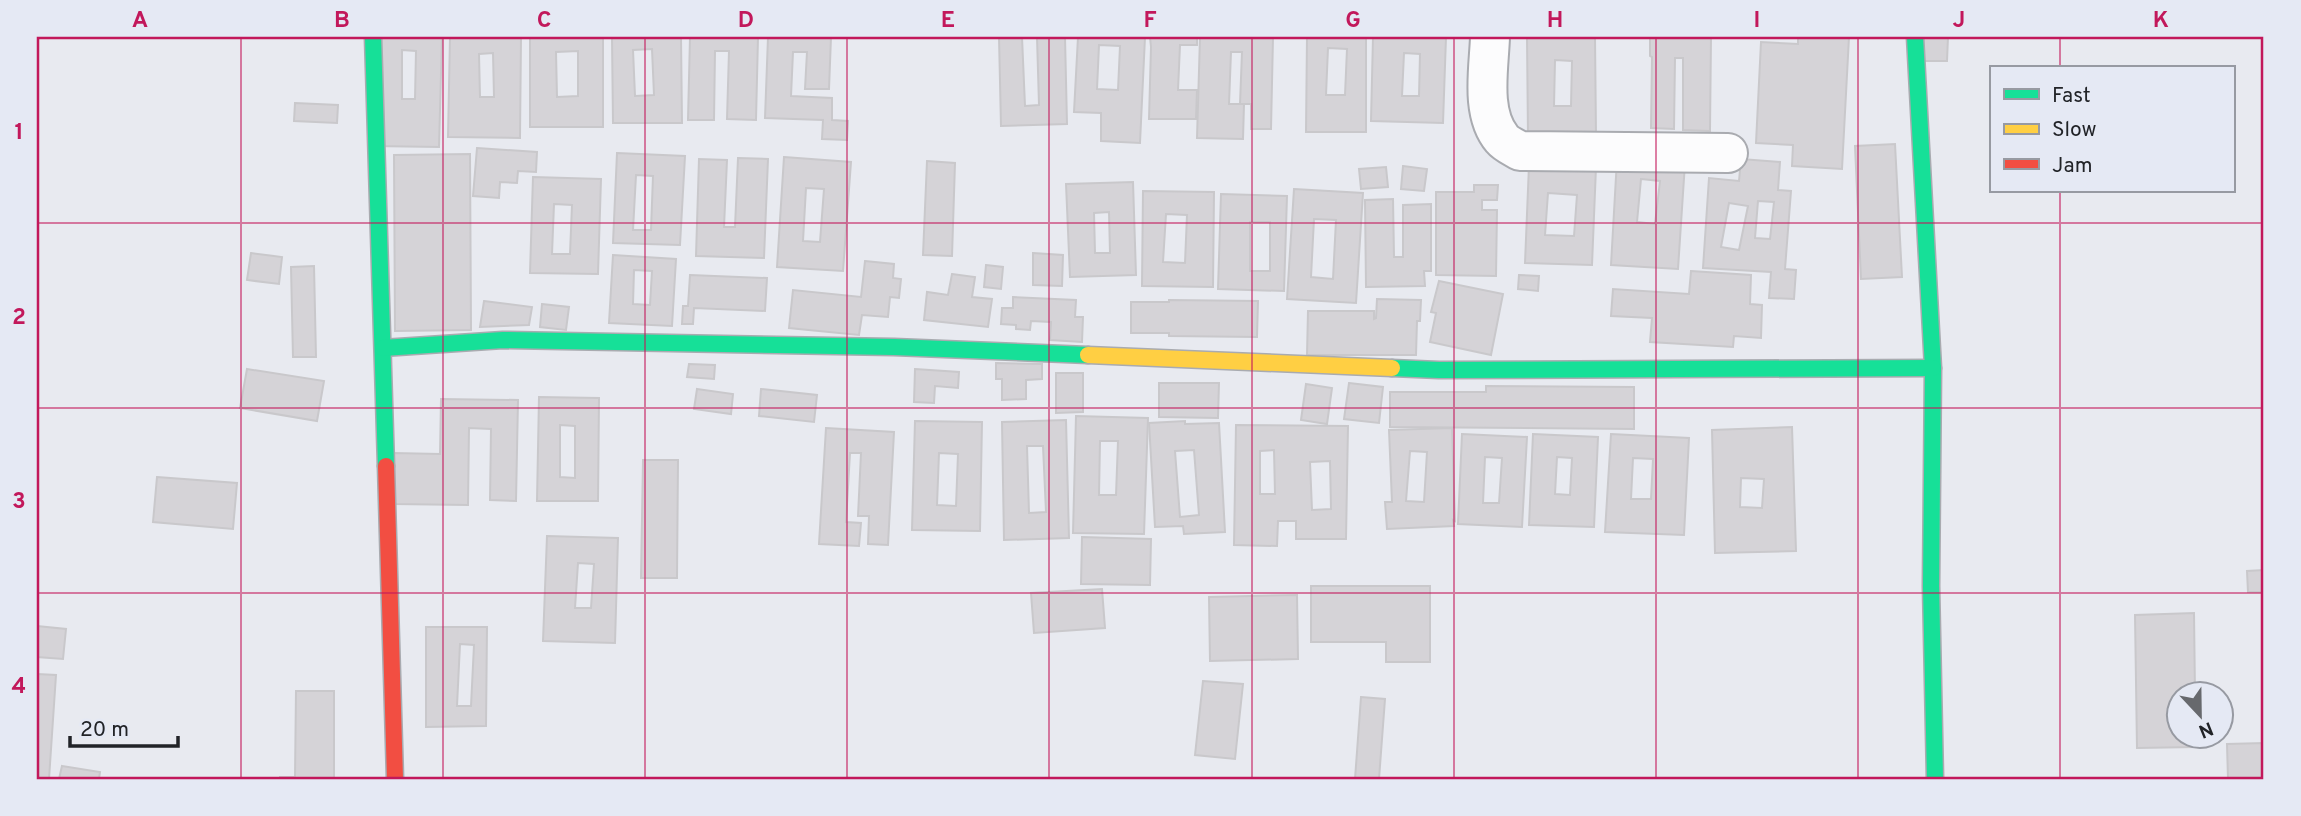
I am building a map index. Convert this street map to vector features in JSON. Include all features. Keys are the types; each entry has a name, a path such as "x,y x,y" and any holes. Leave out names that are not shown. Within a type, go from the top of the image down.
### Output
{"street":[{"path":"373,37 395,779"},
{"path":"1490,37 1489,101 1493,123 1503,141 1520,151 1728,153"},
{"path":"1915,37 1933,368 1931,586 1935,779"},
{"path":"383,348 503,340 894,347 1439,370 1933,368"}],"building":[{"path":"375,37 442,37 439,147 373,146","holes":["402,50 416,51 415,99 402,99"]},
{"path":"450,37 521,37 520,138 448,137","holes":["493,53 494,97 480,97 479,54"]},
{"path":"530,37 603,37 603,127 530,127","holes":["578,51 578,96 557,97 556,52"]},
{"path":"612,37 681,37 682,123 613,123","holes":["652,49 654,95 635,96 633,50"]},
{"path":"690,37 758,37 756,120 727,119 729,51 715,51 714,120 688,120"},
{"path":"768,37 831,37 829,89 805,89 807,52 793,52 791,96 832,98 832,120 848,121 847,140 822,139 823,120 765,118"},
{"path":"999,37 1022,37 1025,106 1039,105 1037,37 1065,37 1067,124 1001,126"},
{"path":"1078,37 1145,37 1140,143 1101,141 1101,113 1074,112","holes":["1099,45 1120,46 1118,90 1097,89"]},
{"path":"1150,37 1197,37 1197,45 1180,45 1178,90 1197,90 1196,119 1149,119"},
{"path":"1200,37 1273,37 1271,129 1251,129 1251,104 1244,104 1243,139 1197,138","holes":["1231,52 1242,52 1240,104 1229,104"]},
{"path":"1307,37 1366,37 1366,132 1306,132","holes":["1328,48 1347,49 1345,95 1326,95"]},
{"path":"1373,37 1446,37 1443,123 1371,121","holes":["1404,53 1420,54 1419,96 1402,96"]},
{"path":"1527,37 1595,37 1596,136 1528,137","holes":["1555,60 1572,61 1571,106 1554,106"]},
{"path":"1650,37 1711,37 1710,131 1683,130 1683,58 1675,58 1674,129 1651,128"},
{"path":"1798,37 1849,37 1842,169 1792,166 1793,145 1756,143 1761,42 1798,44"},
{"path":"1923,37 1948,37 1947,61 1922,61"},
{"path":"295,103 338,105 337,123 294,121"},
{"path":"1895,144 1902,277 1861,279 1855,146"},
{"path":"477,148 537,152 536,172 518,171 517,183 500,182 499,198 473,196"},
{"path":"617,153 685,156 680,245 613,243","holes":["636,175 653,176 651,230 633,230"]},
{"path":"470,154 471,330 395,331 394,155"},
{"path":"784,157 851,162 843,271 777,267","holes":["806,188 824,189 820,242 803,241"]},
{"path":"738,158 768,159 764,258 696,256 699,159 727,160 724,227 735,227"},
{"path":"1617,159 1685,163 1678,269 1611,265","holes":["1641,179 1660,181 1655,224 1637,222"]},
{"path":"1741,159 1780,162 1778,190 1791,191 1785,269 1796,270 1794,299 1769,298 1771,272 1703,268 1709,178 1739,181","holes":["1758,201 1774,202 1770,239 1755,238","1729,203 1748,206 1739,250 1721,247"]},
{"path":"927,161 955,163 952,256 923,255"},
{"path":"1529,165 1596,167 1592,265 1525,263","holes":["1548,193 1577,195 1574,236 1545,235"]},
{"path":"1403,166 1427,169 1424,191 1401,189"},
{"path":"1386,167 1388,187 1361,189 1359,169"},
{"path":"533,177 601,179 598,274 530,273","holes":["554,204 572,205 570,254 552,254"]},
{"path":"1133,182 1136,275 1070,277 1066,184","holes":["1109,212 1110,253 1095,253 1094,213"]},
{"path":"1474,185 1498,185 1497,200 1482,200 1482,210 1497,210 1496,276 1436,275 1436,192 1474,192"},
{"path":"1294,189 1363,193 1356,303 1287,299","holes":["1314,219 1336,220 1333,279 1311,277"]},
{"path":"1143,191 1214,192 1213,287 1142,286","holes":["1166,214 1187,215 1185,263 1163,262"]},
{"path":"1221,194 1287,196 1284,291 1218,289","holes":["1250,222 1270,222 1270,271 1250,271"]},
{"path":"1393,199 1394,257 1403,257 1403,205 1431,204 1431,271 1424,271 1425,286 1366,287 1365,200"},
{"path":"251,253 282,257 279,284 247,280"},
{"path":"1033,253 1063,255 1062,286 1033,285"},
{"path":"613,255 676,259 672,326 609,323","holes":["634,270 652,271 650,305 633,304"]},
{"path":"865,261 894,264 893,278 901,279 899,298 890,297 888,317 862,315 859,335 789,328 793,290 861,297"},
{"path":"986,265 1003,267 1001,289 984,287"},
{"path":"314,266 316,357 293,357 291,267"},
{"path":"1691,271 1751,275 1750,304 1762,305 1761,338 1734,336 1733,347 1650,342 1652,318 1611,316 1613,289 1689,294"},
{"path":"952,274 975,277 972,297 992,299 988,327 924,320 927,292 948,295"},
{"path":"690,275 767,278 765,311 694,308 693,324 682,324 683,306 688,306"},
{"path":"1519,275 1539,276 1538,291 1518,289"},
{"path":"1439,281 1503,294 1491,355 1430,342 1436,313 1431,312"},
{"path":"1013,297 1076,300 1075,317 1083,317 1082,342 1050,340 1051,322 1031,321 1030,330 1001,324 1002,308 1013,308"},
{"path":"1377,299 1421,300 1416,355 1307,355 1308,311 1374,311 1374,319"},
{"path":"484,301 532,307 529,325 480,327"},
{"path":"1258,301 1257,337 1131,333 1131,302"},
{"path":"542,304 569,307 566,330 540,327"},
{"path":"996,363 1042,364 1042,379 1026,380 1026,399 1002,400 1002,379 996,379"},
{"path":"689,364 715,365 714,379 687,377"},
{"path":"247,369 324,381 317,421 240,408"},
{"path":"915,369 959,372 958,388 935,386 934,403 914,402"},
{"path":"1056,373 1083,373 1083,412 1056,413"},
{"path":"1159,383 1219,383 1218,418 1159,417"},
{"path":"1349,383 1383,387 1379,423 1344,419"},
{"path":"1306,384 1332,388 1327,424 1301,420"},
{"path":"1486,386 1634,387 1634,429 1390,427 1390,392 1486,392"},
{"path":"697,389 733,394 731,414 694,409"},
{"path":"761,389 817,395 814,422 759,416"},
{"path":"539,397 599,398 598,501 537,501","holes":["560,425 575,426 575,478 560,477"]},
{"path":"441,399 518,400 516,501 490,500 491,429 469,428 468,505 394,504 394,453 440,454"},
{"path":"1076,416 1148,418 1144,534 1073,533","holes":["1100,441 1118,441 1116,495 1099,495"]},
{"path":"1066,420 1069,538 1004,540 1002,422","holes":["1027,446 1043,446 1046,512 1029,513"]},
{"path":"915,421 982,422 980,531 912,530","holes":["939,453 958,454 956,506 937,505"]},
{"path":"1149,423 1219,423 1225,532 1184,534 1183,526 1155,527","holes":["1194,450 1199,515 1180,517 1175,451"]},
{"path":"1236,425 1348,426 1346,539 1296,539 1296,521 1278,521 1277,546 1234,545","holes":["1274,450 1275,494 1260,494 1260,451","1330,461 1331,509 1312,510 1310,462"]},
{"path":"1792,427 1796,551 1715,553 1712,430","holes":["1741,478 1764,479 1762,508 1740,507"]},
{"path":"826,428 894,432 888,545 868,544 869,516 858,516 861,453 850,453 846,522 861,523 859,546 819,544"},
{"path":"1452,428 1454,526 1387,529 1385,502 1392,502 1389,430","holes":["1410,451 1427,452 1424,502 1406,501"]},
{"path":"1462,434 1527,437 1522,527 1458,524","holes":["1485,457 1502,458 1499,503 1483,503"]},
{"path":"1533,434 1598,437 1594,527 1529,525","holes":["1557,457 1572,458 1570,495 1555,494"]},
{"path":"1611,434 1689,438 1684,535 1605,532","holes":["1633,458 1653,459 1651,499 1631,499"]},
{"path":"643,460 678,460 677,578 641,578"},
{"path":"157,477 237,483 233,529 153,522"},
{"path":"547,536 618,538 615,643 543,641","holes":["578,563 594,564 591,608 575,608"]},
{"path":"1082,537 1151,539 1150,585 1081,584"},
{"path":"2264,570 2264,592 2248,592 2247,571"},
{"path":"1311,586 1430,586 1430,662 1386,662 1386,642 1311,642"},
{"path":"1102,589 1105,628 1034,633 1031,593"},
{"path":"1297,595 1298,659 1210,661 1209,597"},
{"path":"2194,613 2195,680 2164,680 2164,748 2137,748 2135,615"},
{"path":"37,626 66,629 63,659 37,657"},
{"path":"426,627 487,627 486,726 426,727","holes":["460,644 474,645 471,706 457,706"]},
{"path":"37,674 56,675 49,779 37,778"},
{"path":"1203,681 1243,684 1235,759 1195,755"},
{"path":"296,691 334,691 334,779 280,779 295,777"},
{"path":"1361,697 1385,699 1379,779 1355,779"},
{"path":"2264,743 2264,779 2228,779 2227,750 2234,750 2234,744"},
{"path":"62,766 100,772 99,779 59,779"}],"traffic: fast":[{"path":"373,37 386,466"},
{"path":"1915,37 1933,368 1931,586 1935,779"},
{"path":"383,348 503,340 894,347 1088,355"},
{"path":"1392,368 1933,368"}],"traffic: slow":[{"path":"1088,355 1392,368"}],"traffic: jam":[{"path":"386,466 395,779"}]}
